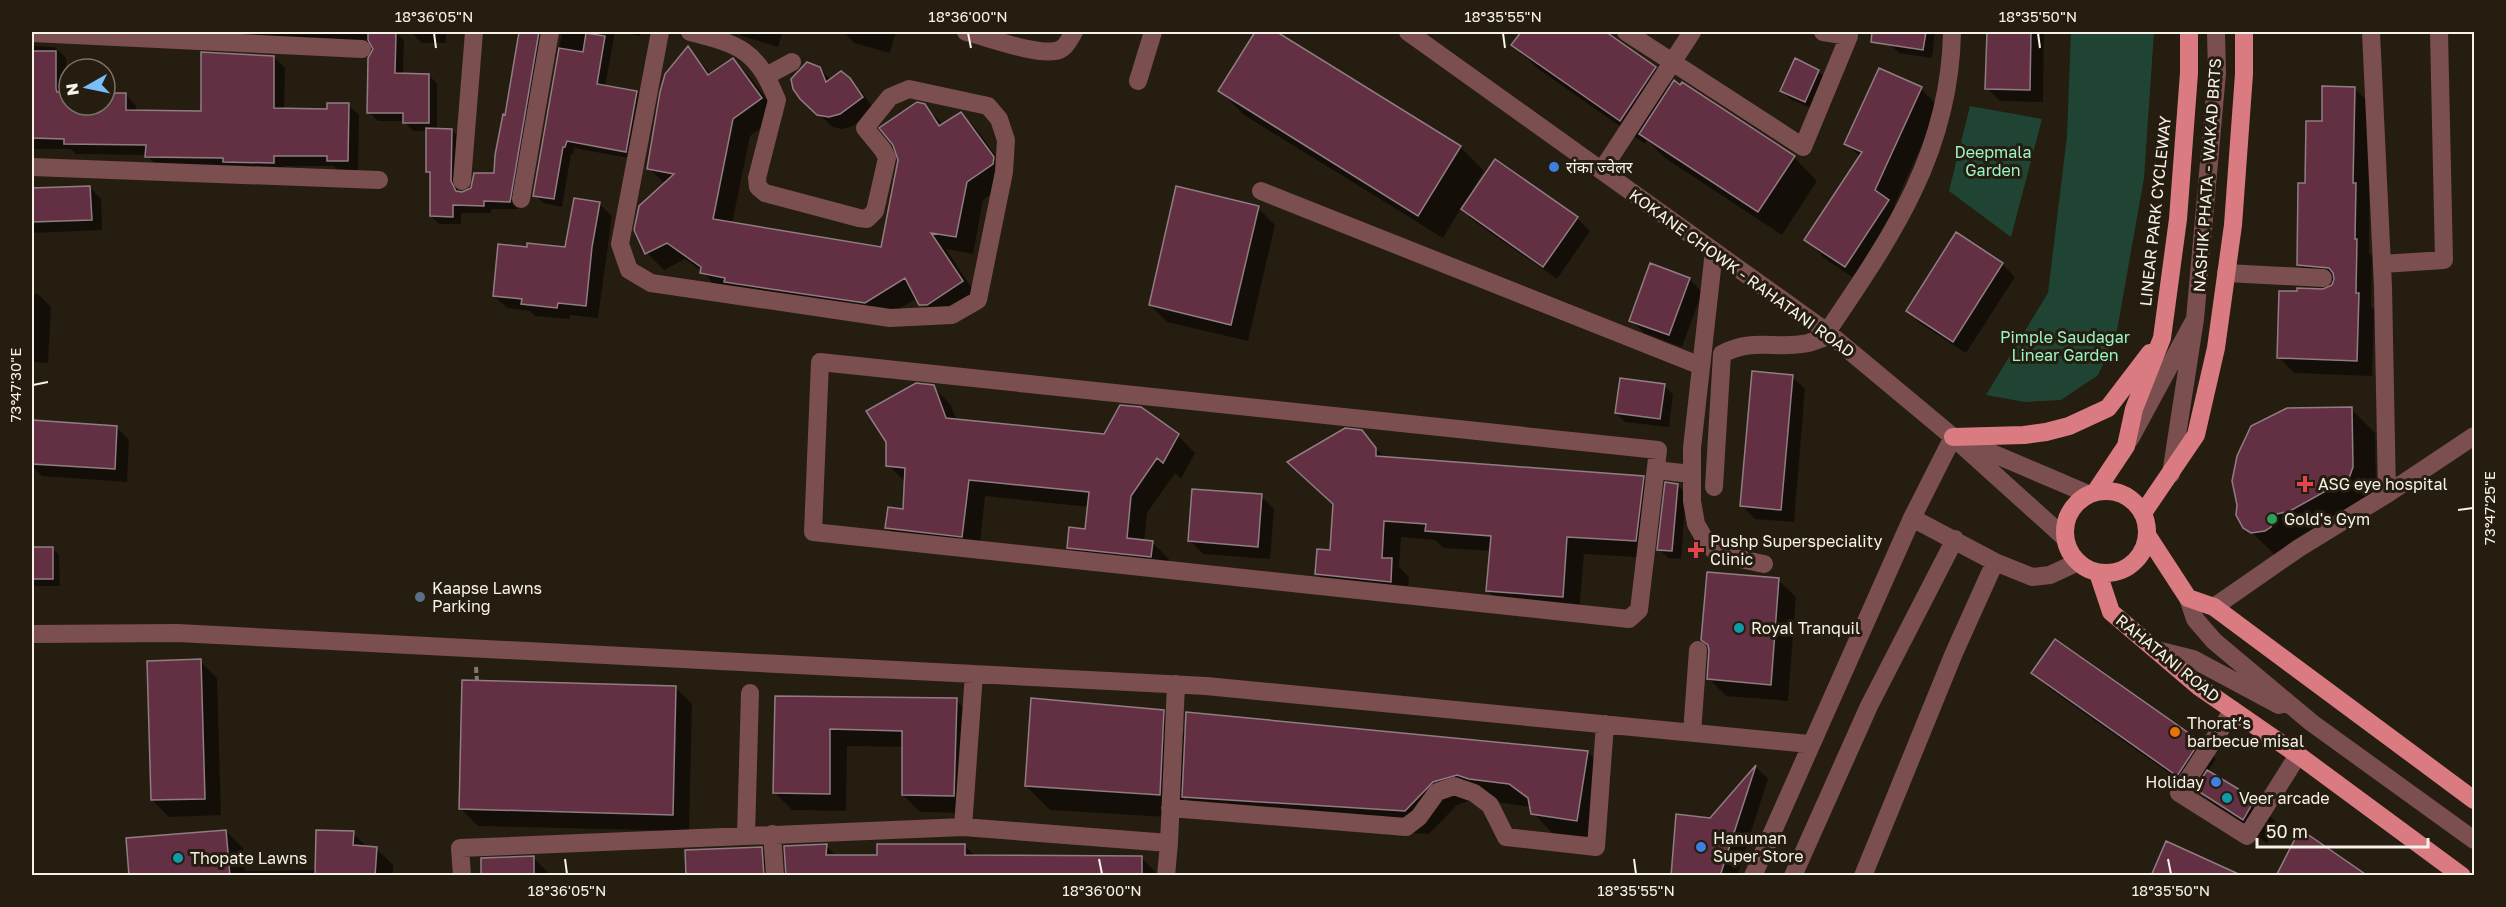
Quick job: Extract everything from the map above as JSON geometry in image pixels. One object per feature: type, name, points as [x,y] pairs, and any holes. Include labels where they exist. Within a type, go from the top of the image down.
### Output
[{"type":"main road","points":[[2092,493],[2120,492],[2133,500],[2143,513],[2147,535],[2144,550],[2134,562],[2114,573],[2098,573],[2078,562],[2071,554],[2065,538],[2066,520],[2074,505],[2092,493],[2126,446],[2134,409],[2162,338],[2178,219],[2189,72],[2189,32]]},
{"type":"main road","points":[[2143,513],[2196,435],[2216,348],[2233,225],[2244,74],[2244,32]]},
{"type":"main road","points":[[1953,437],[2046,432],[2069,426],[2108,408],[2162,338]]},
{"type":"main road","points":[[2147,535],[2188,598],[2214,607],[2475,800]]},
{"type":"main road","name":"RAHATANI ROAD","points":[[2098,573],[2111,612],[2198,686],[2298,755],[2462,876]]},
{"type":"street","points":[[462,181],[474,32]]},
{"type":"street","points":[[521,199],[550,32]]},
{"type":"street","points":[[660,32],[620,244],[629,270],[651,283],[890,318],[952,315],[978,300],[1004,172],[1006,140],[999,119],[988,106],[909,88],[890,97],[865,128],[887,158],[875,211],[867,219],[859,218],[765,193],[758,187],[757,178],[777,100],[766,76],[748,52],[734,44],[690,32]]},
{"type":"street","points":[[966,32],[1029,49],[1055,51],[1065,46],[1074,32]]},
{"type":"street","points":[[1138,81],[1153,32]]},
{"type":"street","name":"KOKANE CHOWK - RAHATANI ROAD","points":[[1408,32],[1829,333],[1953,437]]},
{"type":"street","points":[[1626,32],[1803,147],[1849,36],[1823,32]]},
{"type":"street","points":[[1602,170],[1692,32]]},
{"type":"street","points":[[1714,487],[1722,354],[1731,349],[1755,344],[1807,344],[1829,333],[1883,251],[1920,180],[1943,108],[1952,57],[1952,32]]},
{"type":"street","name":"NASHIK PHATA - WAKAD BRTS","points":[[2171,474],[2195,319],[2217,73],[2216,32]]},
{"type":"street","points":[[2371,32],[2382,264],[2387,494]]},
{"type":"street","points":[[2382,264],[2444,260],[2439,32]]},
{"type":"street","points":[[32,33],[362,49]]},
{"type":"street","points":[[766,76],[792,62]]},
{"type":"street","points":[[32,167],[379,180]]},
{"type":"street","points":[[1261,191],[1701,366]]},
{"type":"street","points":[[1714,251],[1691,474],[1692,501],[1696,524],[1717,554],[1764,564]]},
{"type":"street","points":[[2226,273],[2323,278]]},
{"type":"street","name":"NASHIK PHATA - WAKAD BRTS","points":[[2126,446],[2195,319]]},
{"type":"street","points":[[820,362],[1658,450],[1656,470],[1639,610],[1629,619],[813,532],[820,362]]},
{"type":"street","points":[[2214,607],[2299,548],[2475,436]]},
{"type":"street","points":[[1953,437],[2092,493]]},
{"type":"street","points":[[1753,876],[1809,744],[1912,518],[1953,437]]},
{"type":"street","points":[[1953,437],[2065,538]]},
{"type":"street","points":[[1656,470],[1691,474]]},
{"type":"street","points":[[1912,518],[1995,562],[2032,577],[2050,575],[2078,562]]},
{"type":"street","points":[[1793,876],[1869,706],[1955,539]]},
{"type":"street","points":[[1863,876],[1954,653],[1995,562]]},
{"type":"street","points":[[2188,598],[2195,619],[2214,641],[2312,723],[2475,840]]},
{"type":"street","points":[[32,634],[177,633],[1176,684],[1809,744]]},
{"type":"street","points":[[1692,733],[1698,650]]},
{"type":"street","points":[[2157,650],[2193,659],[2312,723]]},
{"type":"street","points":[[963,827],[975,674]]},
{"type":"street","points":[[1166,876],[1176,684]]},
{"type":"street","points":[[746,835],[750,693]]},
{"type":"street","points":[[2233,710],[2179,794],[2247,836],[2298,755]]},
{"type":"street","points":[[1170,808],[1406,827],[1419,817],[1437,792],[1454,786],[1474,793],[1490,805],[1506,837],[1596,847],[1605,724]]},
{"type":"street","points":[[462,876],[460,848],[963,827],[1169,843]]},
{"type":"street","points":[[772,834],[775,876]]},
{"type":"green space","name":"Pimple Saudagar Linear Garden","points":[[2071,32],[2154,32],[2144,178],[2116,336],[2098,375],[2061,400],[2025,402],[1986,395],[2048,293],[2067,136]]},
{"type":"green space","name":"Deepmala Garden","points":[[1970,106],[2042,119],[2011,237],[1949,191]]},
{"type":"building","points":[[368,32],[396,32],[395,73],[429,74],[429,123],[403,123],[403,113],[367,113],[368,58],[373,49],[368,40]]},
{"type":"building","points":[[519,32],[539,32],[510,202],[484,201],[484,206],[453,205],[453,217],[430,216],[430,172],[426,172],[426,128],[452,129],[451,181],[456,191],[462,192],[471,188],[474,173],[494,173],[495,155],[503,114],[505,115]]},
{"type":"building","points":[[1255,32],[1277,32],[1461,146],[1418,216],[1218,91]]},
{"type":"building","points":[[1521,32],[1606,32],[1656,67],[1620,121],[1511,45]]},
{"type":"building","points":[[1872,32],[1926,32],[1923,50],[1871,42]]},
{"type":"building","points":[[1987,32],[2031,32],[2030,90],[1985,89]]},
{"type":"building","points":[[586,33],[605,36],[597,84],[637,91],[626,152],[567,141],[563,147],[554,199],[533,196],[559,48],[583,52]]},
{"type":"building","points":[[688,46],[708,75],[733,58],[762,98],[733,119],[713,219],[881,247],[898,160],[893,145],[879,128],[917,102],[925,104],[939,126],[961,112],[994,157],[993,164],[967,182],[956,237],[931,233],[963,281],[927,305],[919,305],[905,278],[865,303],[724,282],[725,278],[700,273],[701,267],[667,243],[645,254],[634,230],[639,206],[674,174],[647,169],[660,92],[665,74]]},
{"type":"building","points":[[32,51],[56,51],[57,117],[117,117],[117,93],[126,93],[126,110],[201,111],[201,52],[274,56],[274,108],[327,109],[327,103],[349,103],[348,161],[327,161],[327,156],[274,156],[274,163],[223,162],[223,158],[145,157],[146,145],[64,144],[64,139],[32,138]]},
{"type":"building","points":[[1795,58],[1819,70],[1805,102],[1780,91]]},
{"type":"building","points":[[807,62],[820,67],[826,82],[841,71],[850,78],[863,97],[840,114],[829,117],[817,115],[800,99],[793,89],[791,79]]},
{"type":"building","points":[[1879,68],[1922,87],[1875,190],[1889,200],[1845,267],[1804,240],[1862,152],[1844,144]]},
{"type":"building","points":[[1674,80],[1680,85],[1682,82],[1795,156],[1758,212],[1639,134]]},
{"type":"building","points":[[2322,86],[2355,87],[2353,183],[2356,183],[2356,293],[2359,293],[2357,361],[2277,358],[2279,291],[2297,291],[2297,288],[2323,289],[2332,285],[2334,279],[2329,268],[2297,265],[2298,183],[2305,183],[2306,121],[2322,121]]},
{"type":"building","points":[[1495,159],[1578,217],[1543,267],[1461,209]]},
{"type":"building","points":[[90,186],[92,220],[32,222],[32,188]]},
{"type":"building","points":[[1176,186],[1259,206],[1231,325],[1149,305]]},
{"type":"building","points":[[574,198],[600,202],[592,247],[586,306],[558,303],[557,308],[521,304],[522,299],[493,296],[498,244],[527,247],[527,243],[565,247]]},
{"type":"building","points":[[1956,232],[2003,263],[1953,342],[1906,311]]},
{"type":"building","points":[[1650,263],[1690,278],[1669,335],[1629,321]]},
{"type":"building","points":[[1752,371],[1793,375],[1781,510],[1740,506]]},
{"type":"building","points":[[1620,378],[1665,384],[1660,419],[1615,413]]},
{"type":"building","points":[[916,383],[934,385],[946,418],[1104,434],[1120,405],[1141,407],[1179,434],[1163,463],[1157,458],[1131,496],[1127,538],[1153,541],[1151,557],[1067,548],[1069,527],[1085,529],[1089,492],[969,480],[962,537],[885,528],[888,507],[903,509],[905,468],[886,466],[886,442],[866,411]]},
{"type":"building","points":[[2352,407],[2353,467],[2349,478],[2290,511],[2277,514],[2271,527],[2265,531],[2251,533],[2243,528],[2236,515],[2237,505],[2232,481],[2237,456],[2251,426],[2287,408]]},
{"type":"building","points":[[32,420],[117,426],[115,469],[32,464]]},
{"type":"building","points":[[1345,428],[1362,430],[1376,448],[1376,456],[1644,476],[1636,541],[1567,537],[1563,597],[1486,591],[1491,536],[1425,531],[1426,524],[1384,521],[1382,558],[1392,558],[1391,582],[1315,574],[1317,549],[1330,550],[1333,504],[1287,462]]},
{"type":"building","points":[[1665,482],[1678,484],[1672,551],[1657,550]]},
{"type":"building","points":[[1192,489],[1262,494],[1258,547],[1188,541]]},
{"type":"building","points":[[32,547],[53,547],[53,579],[32,579]]},
{"type":"building","name":"Royal Tranquil","points":[[1707,572],[1779,578],[1771,685],[1707,679],[1709,650],[1708,645],[1701,640]]},
{"type":"building","points":[[2055,639],[2200,741],[2177,776],[2031,673]]},
{"type":"building","points":[[201,659],[205,799],[151,800],[147,661]]},
{"type":"building","points":[[462,680],[676,686],[673,815],[459,809]]},
{"type":"building","points":[[775,696],[957,698],[954,796],[902,795],[902,731],[830,729],[830,794],[773,793]]},
{"type":"building","points":[[1031,698],[1164,710],[1160,795],[1025,786]]},
{"type":"building","points":[[1186,712],[1588,751],[1577,821],[1531,814],[1528,798],[1509,784],[1469,779],[1457,775],[1433,782],[1405,811],[1182,797]]},
{"type":"building","name":"Hanuman Super Store","points":[[1756,765],[1720,876],[1671,876],[1676,814],[1710,818]]},
{"type":"building","name":"Veer arcade","points":[[2207,770],[2255,799],[2243,820],[2195,789]]},
{"type":"building","points":[[2300,829],[2368,876],[2276,876]]},
{"type":"building","points":[[226,830],[230,876],[129,876],[126,838]]},
{"type":"building","points":[[316,830],[354,831],[353,845],[377,847],[375,876],[315,876]]},
{"type":"building","points":[[2166,841],[2243,876],[2151,876]]},
{"type":"building","points":[[827,844],[826,855],[877,855],[877,844],[965,844],[965,855],[1142,856],[1142,876],[786,876],[784,846]]},
{"type":"building","points":[[762,847],[764,876],[686,876],[685,850]]},
{"type":"building","points":[[534,856],[534,876],[481,876],[481,858]]},
{"type":"place","name":"रांका ज्वेलर","points":[[1554,167]]},
{"type":"place","name":"ASG eye hospital","points":[[2305,484]]},
{"type":"place","name":"Gold's Gym","points":[[2272,519]]},
{"type":"place","name":"Pushp Superspeciality Clinic","points":[[1696,550]]},
{"type":"place","name":"Kaapse Lawns Parking","points":[[420,597]]},
{"type":"place","name":"Royal Tranquil","points":[[1739,628]]},
{"type":"place","name":"Thorat’s barbecue misal","points":[[2175,732]]},
{"type":"place","name":"Holiday","points":[[2216,782]]},
{"type":"place","name":"Veer arcade","points":[[2227,798]]},
{"type":"place","name":"Hanuman Super Store","points":[[1701,847]]},
{"type":"place","name":"Thopate Lawns","points":[[178,858]]}]
